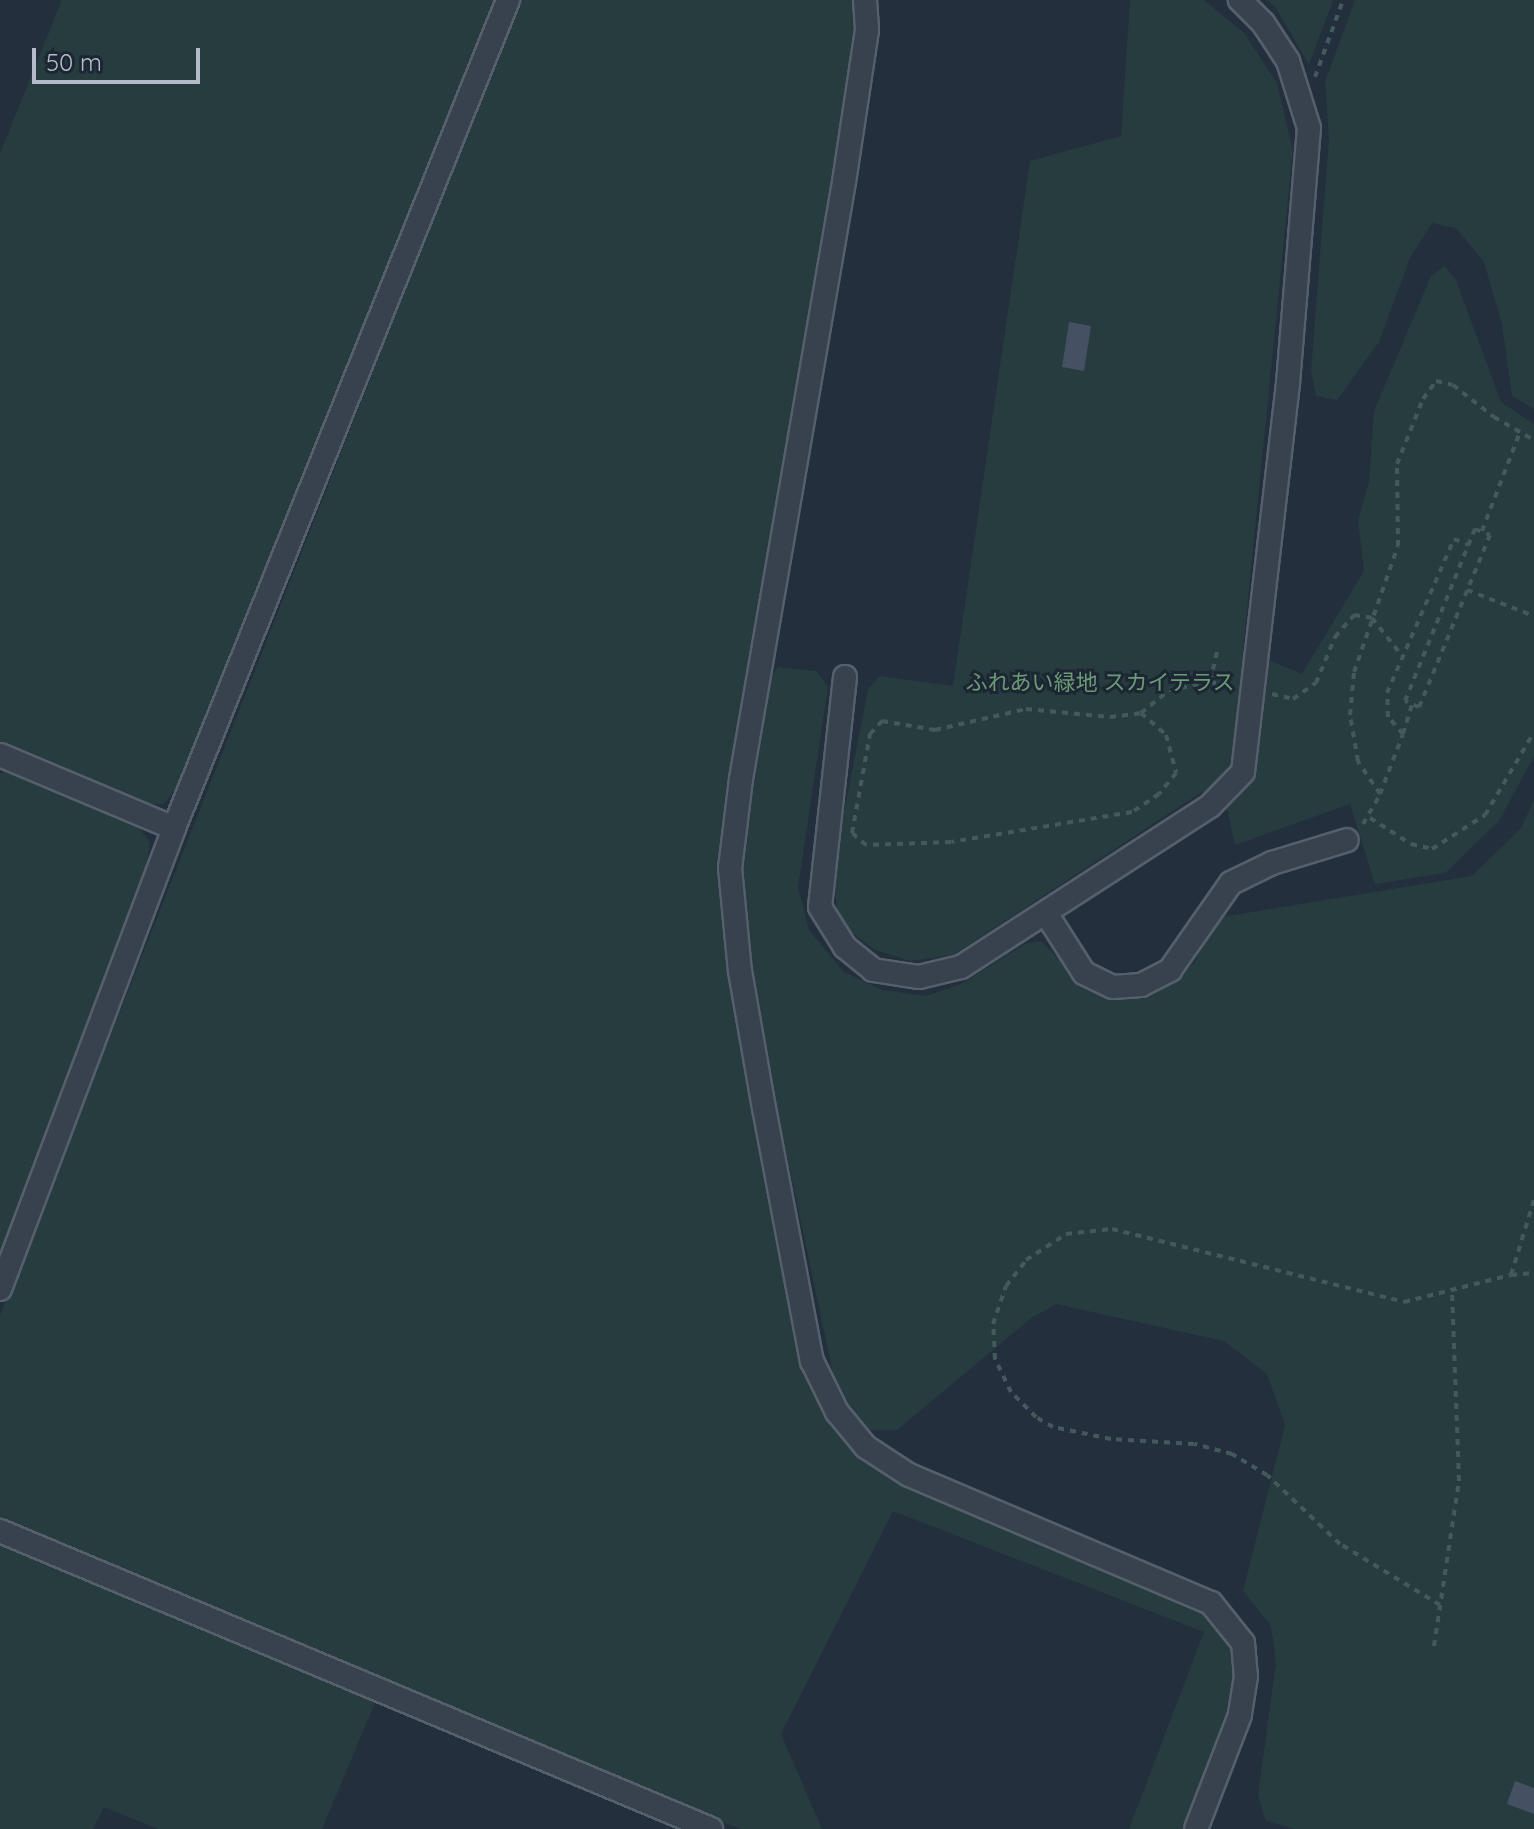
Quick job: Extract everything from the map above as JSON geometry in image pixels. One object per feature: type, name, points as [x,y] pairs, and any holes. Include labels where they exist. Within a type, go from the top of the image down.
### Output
[{"type":"street","points":[[0,1289],[174,828],[508,0]]},
{"type":"street","points":[[865,0],[867,30],[844,182],[741,779],[730,868],[740,971],[762,1093],[812,1361],[837,1412],[866,1447],[909,1475],[1211,1603],[1243,1643],[1246,1676],[1240,1715],[1196,1829]]},
{"type":"street","points":[[845,677],[818,888],[820,907],[845,947],[873,970],[919,977],[961,967],[1047,915],[1210,806],[1243,772],[1256,690],[1309,128],[1288,61],[1263,23],[1240,0]]},
{"type":"street","points":[[0,755],[174,828]]},
{"type":"street","points":[[1047,915],[1084,973],[1113,987],[1141,985],[1170,970],[1231,883],[1272,863],[1347,840]]},
{"type":"street","points":[[0,1531],[711,1829]]},
{"type":"path","points":[[1303,110],[1343,0]]},
{"type":"path","points":[[1380,794],[1358,761],[1350,715],[1354,672],[1398,546],[1397,464],[1423,399],[1436,381],[1453,385],[1534,440]]},
{"type":"path","points":[[1482,531],[1520,432]]},
{"type":"path","points":[[1475,529],[1482,531],[1490,535],[1419,707],[1405,701],[1475,529]]},
{"type":"path","points":[[1403,734],[1388,717],[1387,693],[1454,539],[1469,545]]},
{"type":"path","points":[[1467,590],[1534,616]]},
{"type":"path","points":[[1141,713],[1166,735],[1176,773],[1159,794],[1132,812],[951,842],[866,845],[852,833],[870,734],[882,721],[935,730],[1026,709],[1110,717],[1141,713],[1169,690],[1210,682],[1293,699],[1316,683],[1335,637],[1354,615],[1372,618],[1403,657]]},
{"type":"path","points":[[1210,682],[1217,652]]},
{"type":"path","points":[[1347,840],[1369,817],[1380,794],[1412,704]]},
{"type":"path","points":[[1369,817],[1411,844],[1432,849],[1485,815],[1534,732]]},
{"type":"path","points":[[1511,1275],[1534,1200]]},
{"type":"path","points":[[1440,1605],[1340,1544],[1267,1475],[1232,1454],[1194,1444],[1111,1439],[1053,1427],[1036,1417],[1011,1392],[995,1359],[993,1324],[1006,1286],[1026,1260],[1066,1234],[1112,1229],[1404,1302],[1511,1275],[1534,1273]]},
{"type":"path","points":[[1434,1646],[1459,1481],[1452,1290]]},
{"type":"green space","points":[[62,0],[498,0],[180,783],[164,804],[144,804],[0,745],[0,153]]},
{"type":"green space","points":[[520,0],[857,0],[859,20],[727,940],[740,1038],[798,1348],[832,1428],[862,1457],[1201,1609],[1223,1630],[1238,1657],[1232,1715],[1185,1829],[1129,1829],[1204,1632],[893,1511],[781,1734],[822,1829],[740,1829],[0,1518],[0,1315]]},
{"type":"green space","name":"ふれあい緑地 スカイテラス","points":[[1130,0],[1204,0],[1244,33],[1277,83],[1293,150],[1243,649],[1302,674],[1364,571],[1358,521],[1369,481],[1374,411],[1431,276],[1445,266],[1456,280],[1501,402],[1534,424],[1534,756],[1499,821],[1445,873],[1375,884],[1350,804],[1235,845],[1227,809],[1202,792],[953,955],[910,961],[875,950],[840,924],[832,874],[868,689],[880,676],[953,686],[1030,161],[1121,136]]},
{"type":"green space","points":[[1267,0],[1333,0],[1309,65],[1276,8]]},
{"type":"green space","points":[[1355,0],[1534,0],[1534,409],[1512,396],[1502,324],[1484,262],[1456,228],[1432,223],[1410,258],[1379,342],[1337,400],[1316,396],[1311,371],[1329,139],[1325,82]]},
{"type":"green space","points":[[778,667],[816,671],[828,687],[798,887],[809,930],[844,972],[883,990],[926,996],[961,984],[1025,944],[1041,941],[1082,982],[1110,996],[1144,999],[1176,981],[1195,962],[1215,918],[1472,876],[1521,828],[1534,800],[1534,1829],[1295,1829],[1266,1821],[1258,1795],[1276,1663],[1271,1626],[1243,1591],[1285,1425],[1267,1374],[1224,1341],[1056,1304],[1030,1319],[897,1430],[865,1430],[837,1392],[762,1039],[738,868],[768,681]]},
{"type":"green space","points":[[7,771],[138,826],[150,843],[147,867],[0,1254],[0,774]]},
{"type":"green space","points":[[0,1542],[377,1698],[322,1829],[158,1829],[104,1807],[93,1829],[0,1829]]},
{"type":"building","points":[[1069,322],[1091,326],[1084,371],[1062,367]]},
{"type":"building","points":[[1515,1781],[1534,1788],[1534,1814],[1507,1804]]}]
